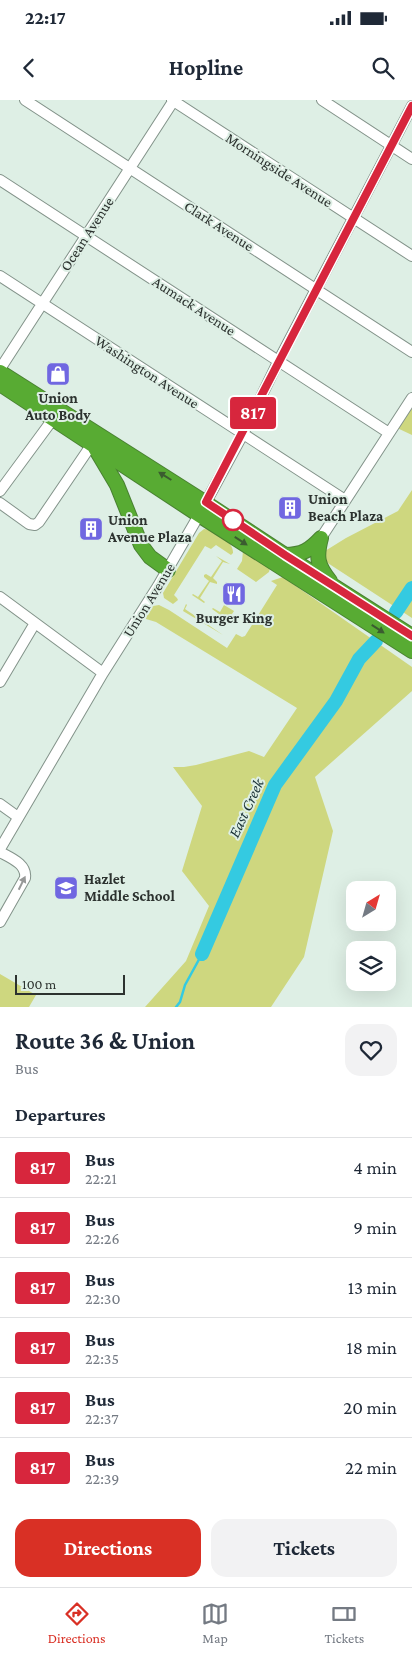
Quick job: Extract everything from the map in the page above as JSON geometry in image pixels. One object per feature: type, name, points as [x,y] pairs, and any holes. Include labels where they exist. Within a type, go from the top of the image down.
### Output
[{"type":"highway","points":[[0,370],[412,636]]},
{"type":"highway","points":[[0,384],[412,651]]},
{"type":"highway","points":[[92,444],[117,485],[141,544],[150,557],[168,570]]},
{"type":"highway","points":[[285,555],[306,552],[321,538]]},
{"type":"highway","points":[[321,538],[318,562],[320,568],[336,588]]},
{"type":"street","name":"Clark Avenue","points":[[25,100],[412,352]]},
{"type":"street","name":"Ocean Avenue","points":[[0,370],[173,100]]},
{"type":"street","name":"Morningside Avenue","points":[[173,100],[412,256]]},
{"type":"street","points":[[322,100],[412,159]]},
{"type":"street","name":"Union Avenue","points":[[0,850],[103,673],[168,570],[200,515],[412,106]]},
{"type":"street","name":"Aumack Avenue","points":[[0,180],[280,360],[389,433]]},
{"type":"street","name":"Washington Avenue","points":[[0,276],[345,500]]},
{"type":"street","points":[[321,538],[412,398]]},
{"type":"street","points":[[0,491],[53,419]]},
{"type":"street","points":[[0,503],[29,524],[35,525],[39,522],[92,444]]},
{"type":"street","points":[[0,597],[103,673]]},
{"type":"street","points":[[0,682],[35,623]]},
{"type":"street","points":[[0,804],[18,817]]},
{"type":"street","points":[[0,850],[22,866],[26,874],[0,922]]},
{"type":"green space","points":[[412,400],[412,435],[395,427]]},
{"type":"green space","points":[[412,490],[412,618],[317,556],[346,538],[398,511]]},
{"type":"green space","points":[[204,529],[213,531],[223,537],[230,545],[233,553],[231,555],[216,545],[211,549],[205,546],[174,595],[178,600],[173,604],[164,598],[163,593],[199,533]]},
{"type":"green space","points":[[243,551],[270,568],[269,572],[256,582],[237,569],[242,561]]},
{"type":"green space","points":[[216,556],[230,564],[223,562],[213,578],[217,584],[210,582],[200,598],[204,603],[192,595],[198,597],[209,581],[204,575],[206,574],[211,577],[222,561]]},
{"type":"green space","points":[[283,577],[412,667],[412,691],[315,777],[333,831],[304,957],[271,1007],[145,1007],[186,961],[209,906],[182,871],[202,806],[173,767],[196,765],[249,751],[264,757],[297,708],[156,622],[146,619],[146,617],[153,606],[159,605],[227,648],[236,634],[242,637],[245,636],[277,585],[271,581]]},
{"type":"green space","points":[[186,604],[185,609],[223,635],[183,611]]},
{"type":"green space","points":[[224,605],[234,611],[230,617],[223,617],[212,609],[220,612]]},
{"type":"green space","points":[[0,974],[36,995],[29,1007],[0,1007]]},
{"type":"waterway","name":"East Creek","points":[[396,612],[412,588]]},
{"type":"waterway","name":"East Creek","points":[[202,954],[275,785],[336,701],[359,659],[376,641]]},
{"type":"waterway","name":"East Creek","points":[[176,1007],[180,1002],[185,985],[202,954]]},
{"type":"bus line","name":"817","points":[[412,106],[206,502],[412,636]]},
{"type":"place","name":"Union Auto Body","points":[[58,374]]},
{"type":"place","name":"Union Beach Plaza","points":[[290,508]]},
{"type":"place","name":"Union Avenue Plaza","points":[[91,529]]},
{"type":"place","name":"Burger King","points":[[234,594]]},
{"type":"place","name":"Hazlet Middle School","points":[[66,888]]}]
